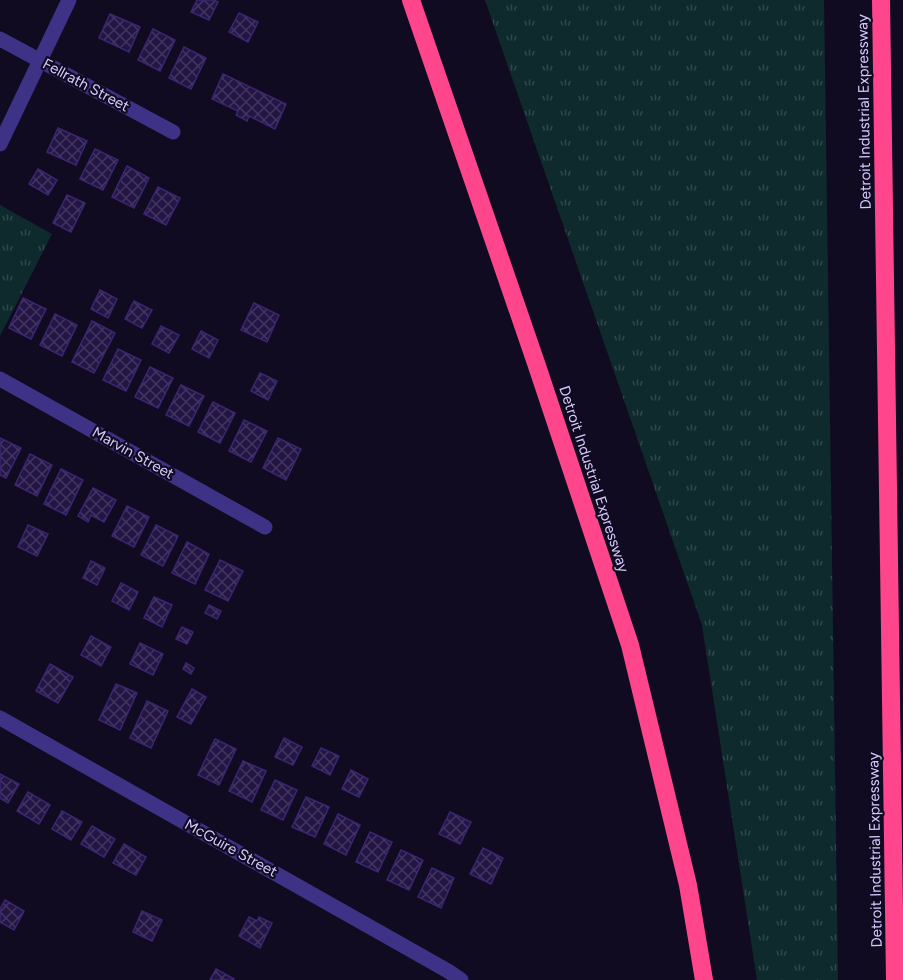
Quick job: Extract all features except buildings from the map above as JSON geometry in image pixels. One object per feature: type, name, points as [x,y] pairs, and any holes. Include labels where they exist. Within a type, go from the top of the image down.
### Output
[{"type":"highway","name":"Detroit Industrial Expressway","points":[[411,0],[630,645],[688,885],[704,980]]},
{"type":"highway","name":"Detroit Industrial Expressway","points":[[881,0],[895,980]]},
{"type":"street","points":[[0,144],[69,0]]},
{"type":"street","name":"Fellrath Street","points":[[0,39],[173,132]]},
{"type":"street","name":"Marvin Street","points":[[0,379],[265,527]]},
{"type":"street","name":"McGuire Street","points":[[0,718],[448,970],[460,980]]},
{"type":"green space","points":[[485,0],[824,0],[838,980],[757,980],[702,625]]},
{"type":"green space","points":[[0,205],[52,234],[0,336]]}]
